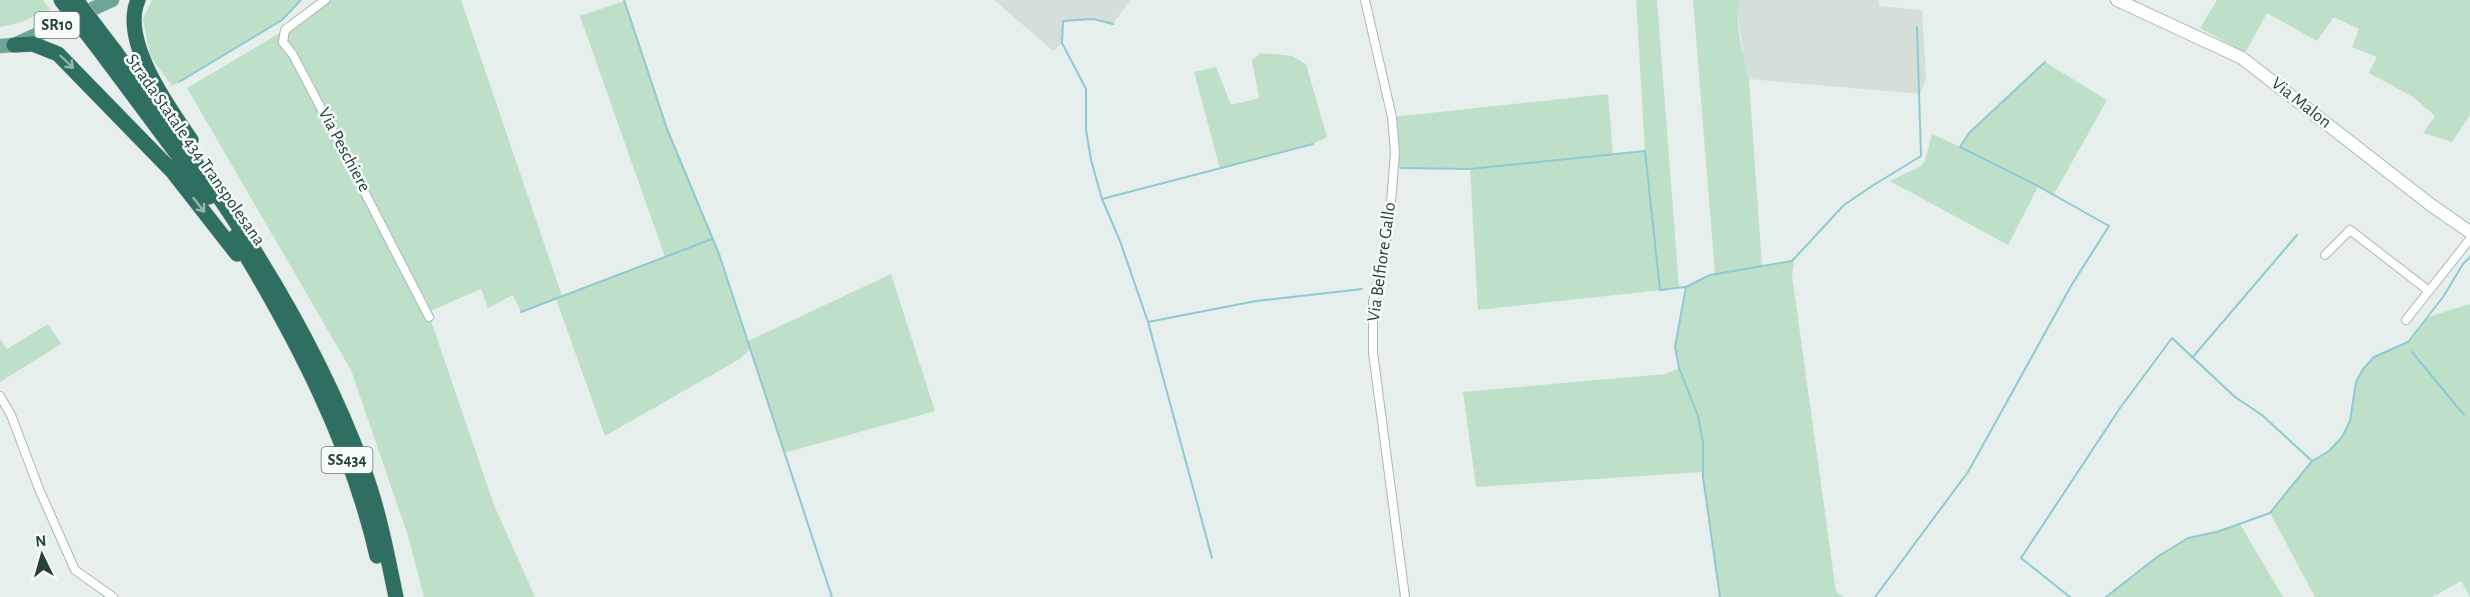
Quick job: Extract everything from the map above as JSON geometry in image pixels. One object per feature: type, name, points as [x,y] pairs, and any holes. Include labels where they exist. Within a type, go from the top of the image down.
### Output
[{"type":"highway","name":"Strada Statale 434 Transpolesana","points":[[61,0],[109,53],[205,174],[267,268],[307,342]]},
{"type":"highway","name":"Strada Statale 434 Transpolesana","points":[[76,0],[109,53],[208,196],[268,293],[317,387],[353,474],[374,543],[387,597]]},
{"type":"highway","points":[[138,0],[135,16],[137,39],[151,75],[276,270],[305,326],[307,342]]},
{"type":"highway","points":[[7,46],[33,44],[45,47],[58,54],[70,65],[172,171],[268,293]]},
{"type":"highway","name":"SS434","points":[[307,342],[364,470],[383,536],[396,597]]},
{"type":"main road","name":"SR10","points":[[7,46],[112,0]]},
{"type":"street","name":"Via Peschiere","points":[[325,0],[285,30],[283,42],[333,131],[429,316]]},
{"type":"street","name":"Via Belfiore Gallo","points":[[1365,0],[1392,117],[1395,152],[1390,215],[1382,266],[1373,302],[1373,352],[1405,597]]},
{"type":"street","name":"Via Malon","points":[[2118,0],[2242,58],[2431,205],[2470,232]]},
{"type":"street","points":[[2325,255],[2350,230],[2429,291]]},
{"type":"street","points":[[2406,320],[2470,239]]},
{"type":"street","points":[[0,396],[11,415],[39,489],[75,570],[113,597]]},
{"type":"shaded area","points":[[994,0],[1130,0],[1113,24],[1093,19],[1063,21],[1062,43],[1053,51]]},
{"type":"shaded area","points":[[1740,0],[1879,0],[1879,6],[1922,10],[1926,79],[1920,94],[1749,79],[1744,61],[1737,7]]},
{"type":"green space","points":[[0,0],[43,0],[50,9],[22,22],[0,27]]},
{"type":"green space","points":[[152,0],[301,0],[282,20],[172,86],[150,56],[143,19]]},
{"type":"green space","points":[[325,0],[461,0],[562,296],[665,257],[580,16],[624,1],[667,129],[713,239],[748,341],[891,274],[935,411],[784,453],[750,350],[738,360],[605,436],[556,299],[521,312],[513,295],[488,308],[481,289],[428,312],[494,505],[535,597],[424,597],[408,536],[351,370],[187,88],[285,30]]},
{"type":"green space","points":[[1636,0],[1657,0],[1679,288],[1478,310],[1470,169],[1394,168],[1392,117],[1608,94],[1613,154],[1645,151]]},
{"type":"green space","points":[[1693,0],[1740,0],[1738,28],[1749,79],[1762,267],[1792,261],[1794,264],[1792,275],[1836,592],[1844,597],[1720,597],[1702,472],[1476,487],[1463,392],[1665,374],[1679,368],[1675,347],[1686,287],[1715,274]]},
{"type":"green space","points":[[2217,0],[2470,0],[2470,115],[2452,142],[2423,133],[2435,116],[2413,97],[2369,73],[2377,57],[2352,47],[2359,29],[2334,17],[2317,41],[2267,13],[2245,53],[2200,28]]},
{"type":"green space","points":[[1261,53],[1292,56],[1306,64],[1327,137],[1313,144],[1220,169],[1194,72],[1216,67],[1231,105],[1259,98],[1252,60]]},
{"type":"green space","points":[[2045,62],[2107,100],[2053,196],[2038,187],[2008,245],[1890,181],[1919,167],[1925,161],[1932,134],[1960,147],[1969,133]]},
{"type":"green space","points":[[2470,304],[2470,597],[2461,581],[2432,597],[2315,597],[2270,513],[2312,461],[2329,451],[2342,437],[2350,421],[2356,382],[2363,369],[2374,357],[2408,342],[2428,317]]},
{"type":"green space","points":[[48,324],[61,344],[0,382],[0,339],[7,349]]},
{"type":"green space","points":[[2240,524],[2283,597],[2106,597],[2157,557],[2188,538]]},
{"type":"waterway","points":[[179,82],[282,20],[301,0]]},
{"type":"waterway","points":[[624,0],[667,129],[719,254],[832,597]]},
{"type":"waterway","points":[[1113,24],[1093,19],[1063,21],[1062,43],[1086,89],[1086,130],[1091,160],[1102,199],[1120,241],[1148,322],[1212,558]]},
{"type":"waterway","points":[[1720,597],[1703,477],[1703,443],[1698,416],[1679,368],[1675,347],[1686,287],[1710,275],[1792,261],[1844,205],[1921,156],[1917,27]]},
{"type":"waterway","points":[[1875,597],[1968,472],[2071,286],[2109,226],[2038,186],[1960,147],[1969,133],[2045,62]]},
{"type":"waterway","points":[[1102,199],[1313,144]]},
{"type":"waterway","points":[[1401,168],[1470,169],[1645,151],[1660,290],[1685,287]]},
{"type":"waterway","points":[[2192,358],[2297,235]]},
{"type":"waterway","points":[[521,312],[712,239]]},
{"type":"waterway","points":[[2106,597],[2157,557],[2188,538],[2217,532],[2270,513],[2312,461],[2329,451],[2342,437],[2350,421],[2356,382],[2363,369],[2374,357],[2408,342],[2470,257]]},
{"type":"waterway","points":[[1148,322],[1256,301],[1362,289]]},
{"type":"waterway","points":[[2070,597],[2021,558],[2120,408],[2172,338],[2235,397],[2262,415],[2312,461]]},
{"type":"waterway","points":[[2412,352],[2464,415]]}]
